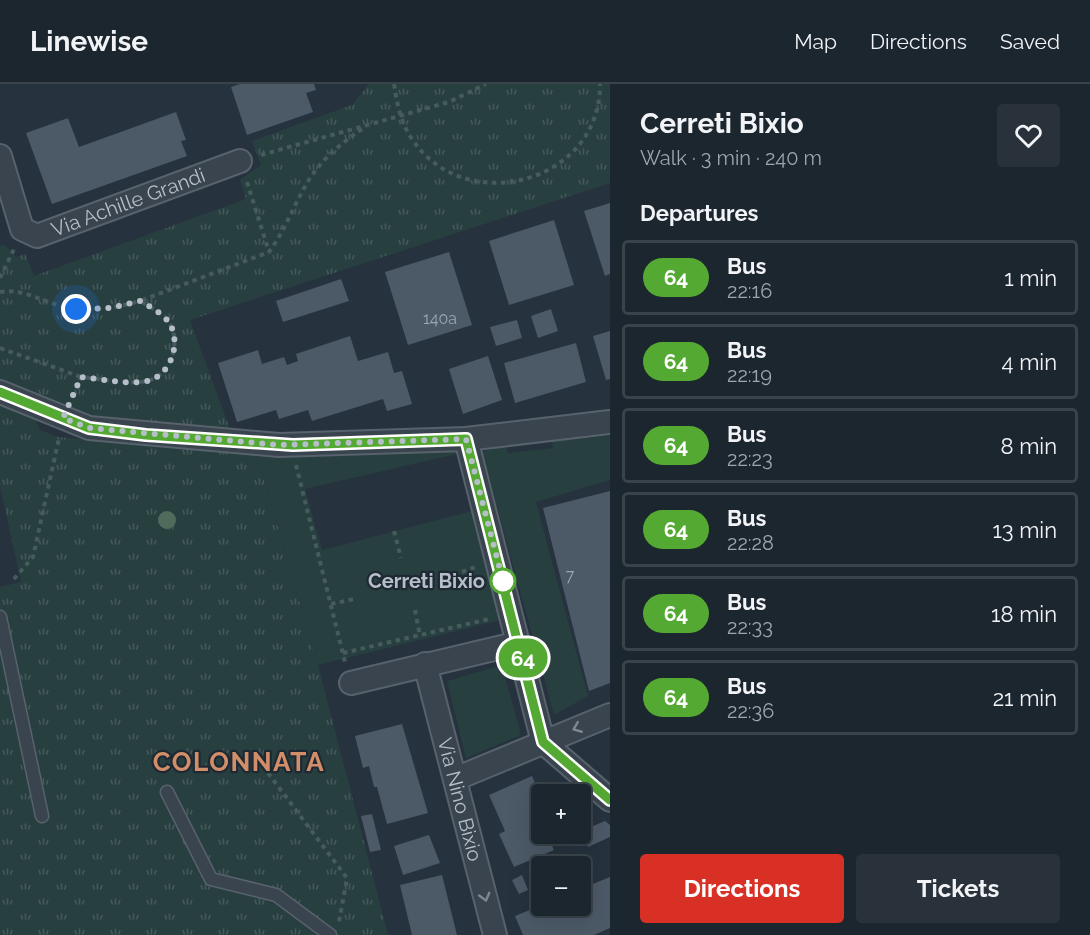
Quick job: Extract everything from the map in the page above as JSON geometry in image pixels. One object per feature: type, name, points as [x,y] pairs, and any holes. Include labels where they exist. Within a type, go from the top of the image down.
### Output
[{"type":"street","name":"Via Achille Grandi","points":[[0,156],[22,229],[37,237],[240,161]]},
{"type":"street","points":[[0,392],[89,428],[279,445],[466,439],[610,422]]},
{"type":"street","points":[[466,439],[543,742],[610,800]]},
{"type":"street","points":[[351,683],[519,643]]},
{"type":"street","name":"Via Nino Bixio","points":[[425,664],[495,935]]},
{"type":"street","points":[[455,779],[610,715]]},
{"type":"lane","points":[[0,617],[42,816]]},
{"type":"lane","points":[[167,792],[211,879],[276,895],[330,935]]},
{"type":"path","points":[[394,84],[400,116],[420,151],[439,167],[471,181],[491,184],[517,183],[538,176],[562,162],[592,124],[598,106],[600,84]]},
{"type":"path","points":[[269,252],[240,161],[449,102],[486,84]]},
{"type":"path","points":[[0,292],[21,290],[60,306],[86,310],[111,308],[140,301],[269,252],[279,238],[310,179],[326,157],[365,127]]},
{"type":"path","points":[[0,278],[22,229]]},
{"type":"path","points":[[0,348],[81,377],[148,381],[166,368],[175,348],[173,329],[166,318],[140,301]]},
{"type":"path","points":[[14,579],[33,557],[63,418],[81,377]]},
{"type":"path","points":[[294,456],[351,683]]},
{"type":"path","points":[[394,531],[401,558]]},
{"type":"path","points":[[331,604],[355,599]]},
{"type":"path","points":[[415,610],[425,664]]},
{"type":"path","points":[[343,653],[495,617]]},
{"type":"path","points":[[268,773],[347,878],[338,924]]},
{"type":"green space","points":[[369,84],[610,84],[610,183],[190,320],[230,429],[88,419],[0,384],[0,246],[5,245],[16,257],[25,254],[34,276],[246,199],[240,180],[261,165],[252,141],[352,105]]},
{"type":"green space","points":[[0,402],[36,421],[40,430],[58,437],[257,454],[318,665],[388,935],[0,935],[0,587],[21,582],[0,486]]},
{"type":"green space","points":[[610,436],[610,480],[536,502],[588,696],[554,715],[482,452],[505,445],[508,453],[553,448],[552,441]]},
{"type":"green space","points":[[455,449],[457,454],[305,489],[322,550],[472,511],[501,620],[318,665],[257,454],[298,456]]},
{"type":"green space","points":[[502,665],[521,735],[466,758],[447,681]]},
{"type":"building","points":[[240,84],[314,84],[316,90],[306,93],[313,112],[247,135],[231,87]]},
{"type":"building","points":[[176,112],[186,140],[181,141],[187,156],[52,204],[26,133],[68,118],[79,147]]},
{"type":"building","points":[[610,203],[610,274],[605,276],[584,211]]},
{"type":"building","points":[[554,220],[574,285],[509,305],[489,241]]},
{"type":"building","points":[[449,252],[472,325],[408,345],[385,272]]},
{"type":"building","points":[[341,279],[349,301],[283,322],[276,301]]},
{"type":"building","points":[[551,309],[558,331],[538,338],[531,316]]},
{"type":"building","points":[[517,320],[522,338],[496,346],[490,327]]},
{"type":"building","points":[[610,331],[610,379],[606,380],[593,336]]},
{"type":"building","points":[[350,336],[358,361],[388,352],[394,373],[402,371],[412,404],[387,411],[383,399],[312,421],[308,410],[279,419],[276,410],[237,422],[218,363],[258,350],[262,364],[284,357],[287,365],[298,361],[296,354]]},
{"type":"building","points":[[576,343],[586,382],[515,403],[504,363]]},
{"type":"building","points":[[488,356],[502,400],[463,414],[449,369]]},
{"type":"building","points":[[610,491],[610,683],[589,691],[543,508]]},
{"type":"building","points":[[402,724],[428,813],[387,824],[369,766],[363,768],[355,736]]},
{"type":"building","points":[[532,776],[535,784],[531,784],[531,844],[551,844],[554,850],[540,856],[531,856],[531,860],[514,867],[499,834],[505,831],[489,795]]},
{"type":"building","points":[[372,814],[381,850],[370,852],[361,816]]},
{"type":"building","points":[[605,821],[610,825],[610,837],[588,847],[587,844],[591,844],[591,827]]},
{"type":"building","points":[[429,835],[440,863],[403,875],[394,846]]},
{"type":"building","points":[[442,875],[457,935],[412,935],[400,885]]},
{"type":"building","points":[[522,875],[528,890],[519,894],[512,880]]},
{"type":"building","points":[[610,877],[610,928],[594,935],[523,935],[515,916],[531,909],[531,916],[591,916],[591,885]]},
{"type":"bus line","name":"64","points":[[0,392],[75,424],[89,428],[146,435],[279,445],[466,439],[487,514],[543,742],[610,800]]},
{"type":"place","name":"Cerreti Bixio","points":[[503,581]]},
{"type":"district","name":"COLONNATA","points":[[239,762]]},
{"type":"route","points":[[76,309],[96,310],[140,301],[166,318],[173,329],[175,348],[166,368],[148,381],[81,377],[63,418],[75,424],[89,428],[146,435],[279,445],[466,439],[503,581]]}]
